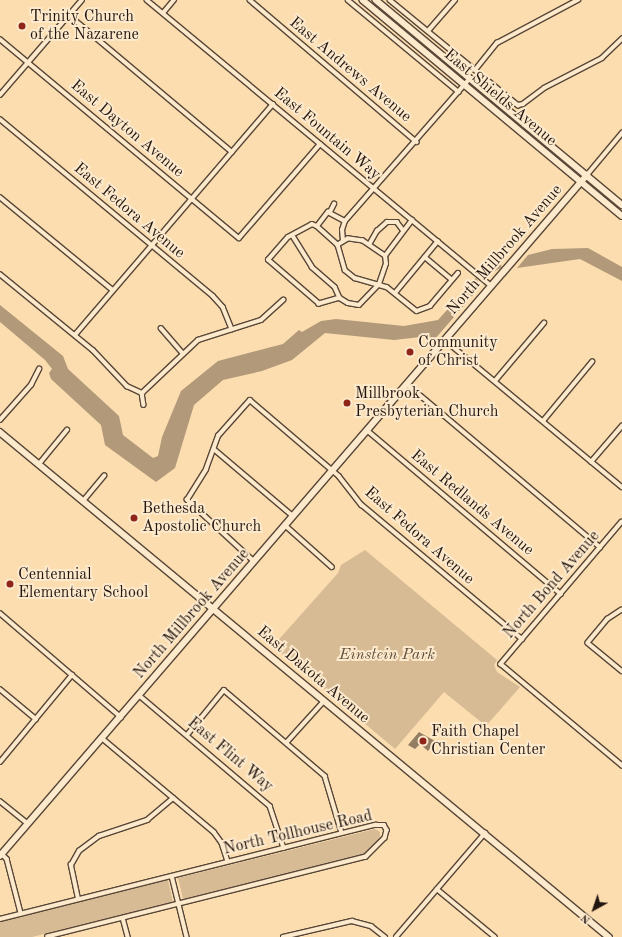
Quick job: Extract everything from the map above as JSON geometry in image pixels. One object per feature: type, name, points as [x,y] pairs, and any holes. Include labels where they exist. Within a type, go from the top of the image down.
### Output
[{"type":"street","points":[[0,95],[82,0]]},
{"type":"street","name":"East Fountain Way","points":[[147,0],[491,286]]},
{"type":"street","points":[[163,13],[174,0]]},
{"type":"street","name":"East Andrews Avenue","points":[[250,0],[417,142]]},
{"type":"street","points":[[348,0],[459,92]]},
{"type":"street","name":"East Shields Avenue","points":[[362,0],[622,216]]},
{"type":"street","points":[[370,6],[376,0]]},
{"type":"street","name":"East Shields Avenue","points":[[376,0],[622,205]]},
{"type":"street","points":[[390,0],[520,106],[544,88],[602,58],[622,39]]},
{"type":"street","points":[[428,31],[455,0]]},
{"type":"street","points":[[474,70],[497,43],[578,0]]},
{"type":"street","points":[[69,15],[232,152]]},
{"type":"street","name":"East Dayton Avenue","points":[[0,39],[239,238],[320,144]]},
{"type":"street","points":[[343,241],[342,230],[345,221],[376,190],[470,78]]},
{"type":"street","points":[[75,335],[272,104]]},
{"type":"street","name":"East Fedora Avenue","points":[[0,119],[219,302],[232,329]]},
{"type":"street","name":"North Millbrook Avenue","points":[[1,855],[622,133]]},
{"type":"street","points":[[0,197],[113,290]]},
{"type":"street","points":[[317,226],[324,215],[330,212],[334,204]]},
{"type":"street","points":[[330,212],[345,221]]},
{"type":"street","points":[[294,236],[312,268],[335,287],[340,298],[348,303],[359,305],[379,284],[386,264],[385,256],[403,230],[412,220]]},
{"type":"street","points":[[370,243],[377,231],[387,222],[397,222],[403,230]]},
{"type":"street","points":[[340,298],[319,304],[268,260],[288,237],[294,236],[305,227],[317,226],[338,245],[345,270],[355,278],[379,284],[395,293],[417,311],[423,311],[458,273]]},
{"type":"street","points":[[338,245],[348,239],[370,243],[385,256]]},
{"type":"street","points":[[395,293],[438,241]]},
{"type":"street","points":[[425,256],[452,280]]},
{"type":"street","points":[[0,274],[75,335],[127,386],[142,393]]},
{"type":"street","points":[[142,393],[183,353],[204,337],[261,320],[283,300]]},
{"type":"street","points":[[495,381],[544,323]]},
{"type":"street","points":[[161,328],[183,353]]},
{"type":"street","points":[[445,340],[622,487]]},
{"type":"street","points":[[543,421],[592,362]]},
{"type":"street","points":[[0,420],[31,385],[39,369]]},
{"type":"street","points":[[406,384],[600,547]]},
{"type":"street","points":[[142,393],[144,405]]},
{"type":"street","name":"East Fedora Avenue","points":[[214,449],[218,436],[250,400],[333,470],[362,506],[522,639]]},
{"type":"street","points":[[591,462],[622,426]]},
{"type":"street","points":[[39,464],[67,430]]},
{"type":"street","name":"East Redlands Avenue","points":[[367,430],[561,594]]},
{"type":"street","name":"East Dakota Avenue","points":[[0,432],[609,937]]},
{"type":"street","points":[[253,561],[187,500],[206,469],[214,449],[293,516]]},
{"type":"street","points":[[83,501],[104,476]]},
{"type":"street","name":"North Bond Avenue","points":[[622,522],[501,664],[622,765]]},
{"type":"street","points":[[285,525],[332,567]]},
{"type":"street","points":[[622,610],[608,619],[588,643],[622,671]]},
{"type":"street","points":[[0,613],[121,717]]},
{"type":"street","points":[[0,762],[72,675]]},
{"type":"street","points":[[0,689],[36,719]]},
{"type":"street","points":[[187,735],[224,690],[287,742],[325,776],[342,833]]},
{"type":"street","name":"East Flint Way","points":[[139,695],[270,806],[284,848]]},
{"type":"street","points":[[287,742],[324,701]]},
{"type":"street","points":[[102,738],[214,832],[222,843],[228,861]]},
{"type":"street","points":[[78,899],[71,874],[74,858],[92,841],[111,832],[147,820],[172,798]]},
{"type":"street","points":[[0,801],[28,824]]},
{"type":"street","name":"North Tollhouse Road","points":[[0,918],[379,824],[387,830],[384,838],[366,858],[48,937]]},
{"type":"street","points":[[110,827],[111,832]]},
{"type":"street","points":[[396,937],[485,833]]},
{"type":"street","points":[[1,855],[7,859],[21,913]]},
{"type":"street","points":[[172,876],[187,937]]},
{"type":"street","points":[[437,889],[495,937]]},
{"type":"street","points":[[123,918],[128,937]]},
{"type":"street","points":[[283,937],[352,921],[371,926],[385,937]]},
{"type":"street","points":[[304,932],[305,937]]},
{"type":"green space","name":"Einstein Park","points":[[365,550],[497,660],[494,665],[497,672],[520,687],[486,726],[444,692],[395,749],[273,646],[338,573],[341,565]]},
{"type":"green space","points":[[375,829],[380,832],[380,837],[366,854],[183,899],[178,878]]},
{"type":"green space","points":[[168,880],[173,902],[32,937],[0,937],[0,922]]},
{"type":"shaded area","points":[[588,248],[622,267],[622,281],[580,259],[517,268],[528,255],[552,249]]},
{"type":"shaded area","points":[[476,278],[481,286],[434,340],[429,336],[394,340],[325,333],[292,360],[262,371],[223,380],[194,405],[175,468],[156,482],[105,445],[101,425],[51,379],[49,373],[52,369],[45,360],[0,322],[0,305],[63,356],[68,369],[119,416],[123,435],[153,458],[158,456],[162,437],[181,391],[218,361],[283,344],[299,330],[302,332],[321,321],[336,319],[404,326],[438,320]]},
{"type":"building","name":"Faith Chapel Christian Center","points":[[419,732],[435,741],[428,751],[420,744],[415,749],[408,745]]},
{"type":"waterway","points":[[483,273],[498,266]]},
{"type":"place","name":"Trinity Church of the Nazarene","points":[[22,26]]},
{"type":"place","name":"Community of Christ","points":[[410,352]]},
{"type":"place","name":"Millbrook Presbyterian Church","points":[[347,403]]},
{"type":"place","name":"Bethesda Apostolic Church","points":[[134,518]]},
{"type":"place","name":"Centennial Elementary School","points":[[10,584]]},
{"type":"place","name":"Faith Chapel Christian Center","points":[[423,741]]}]
